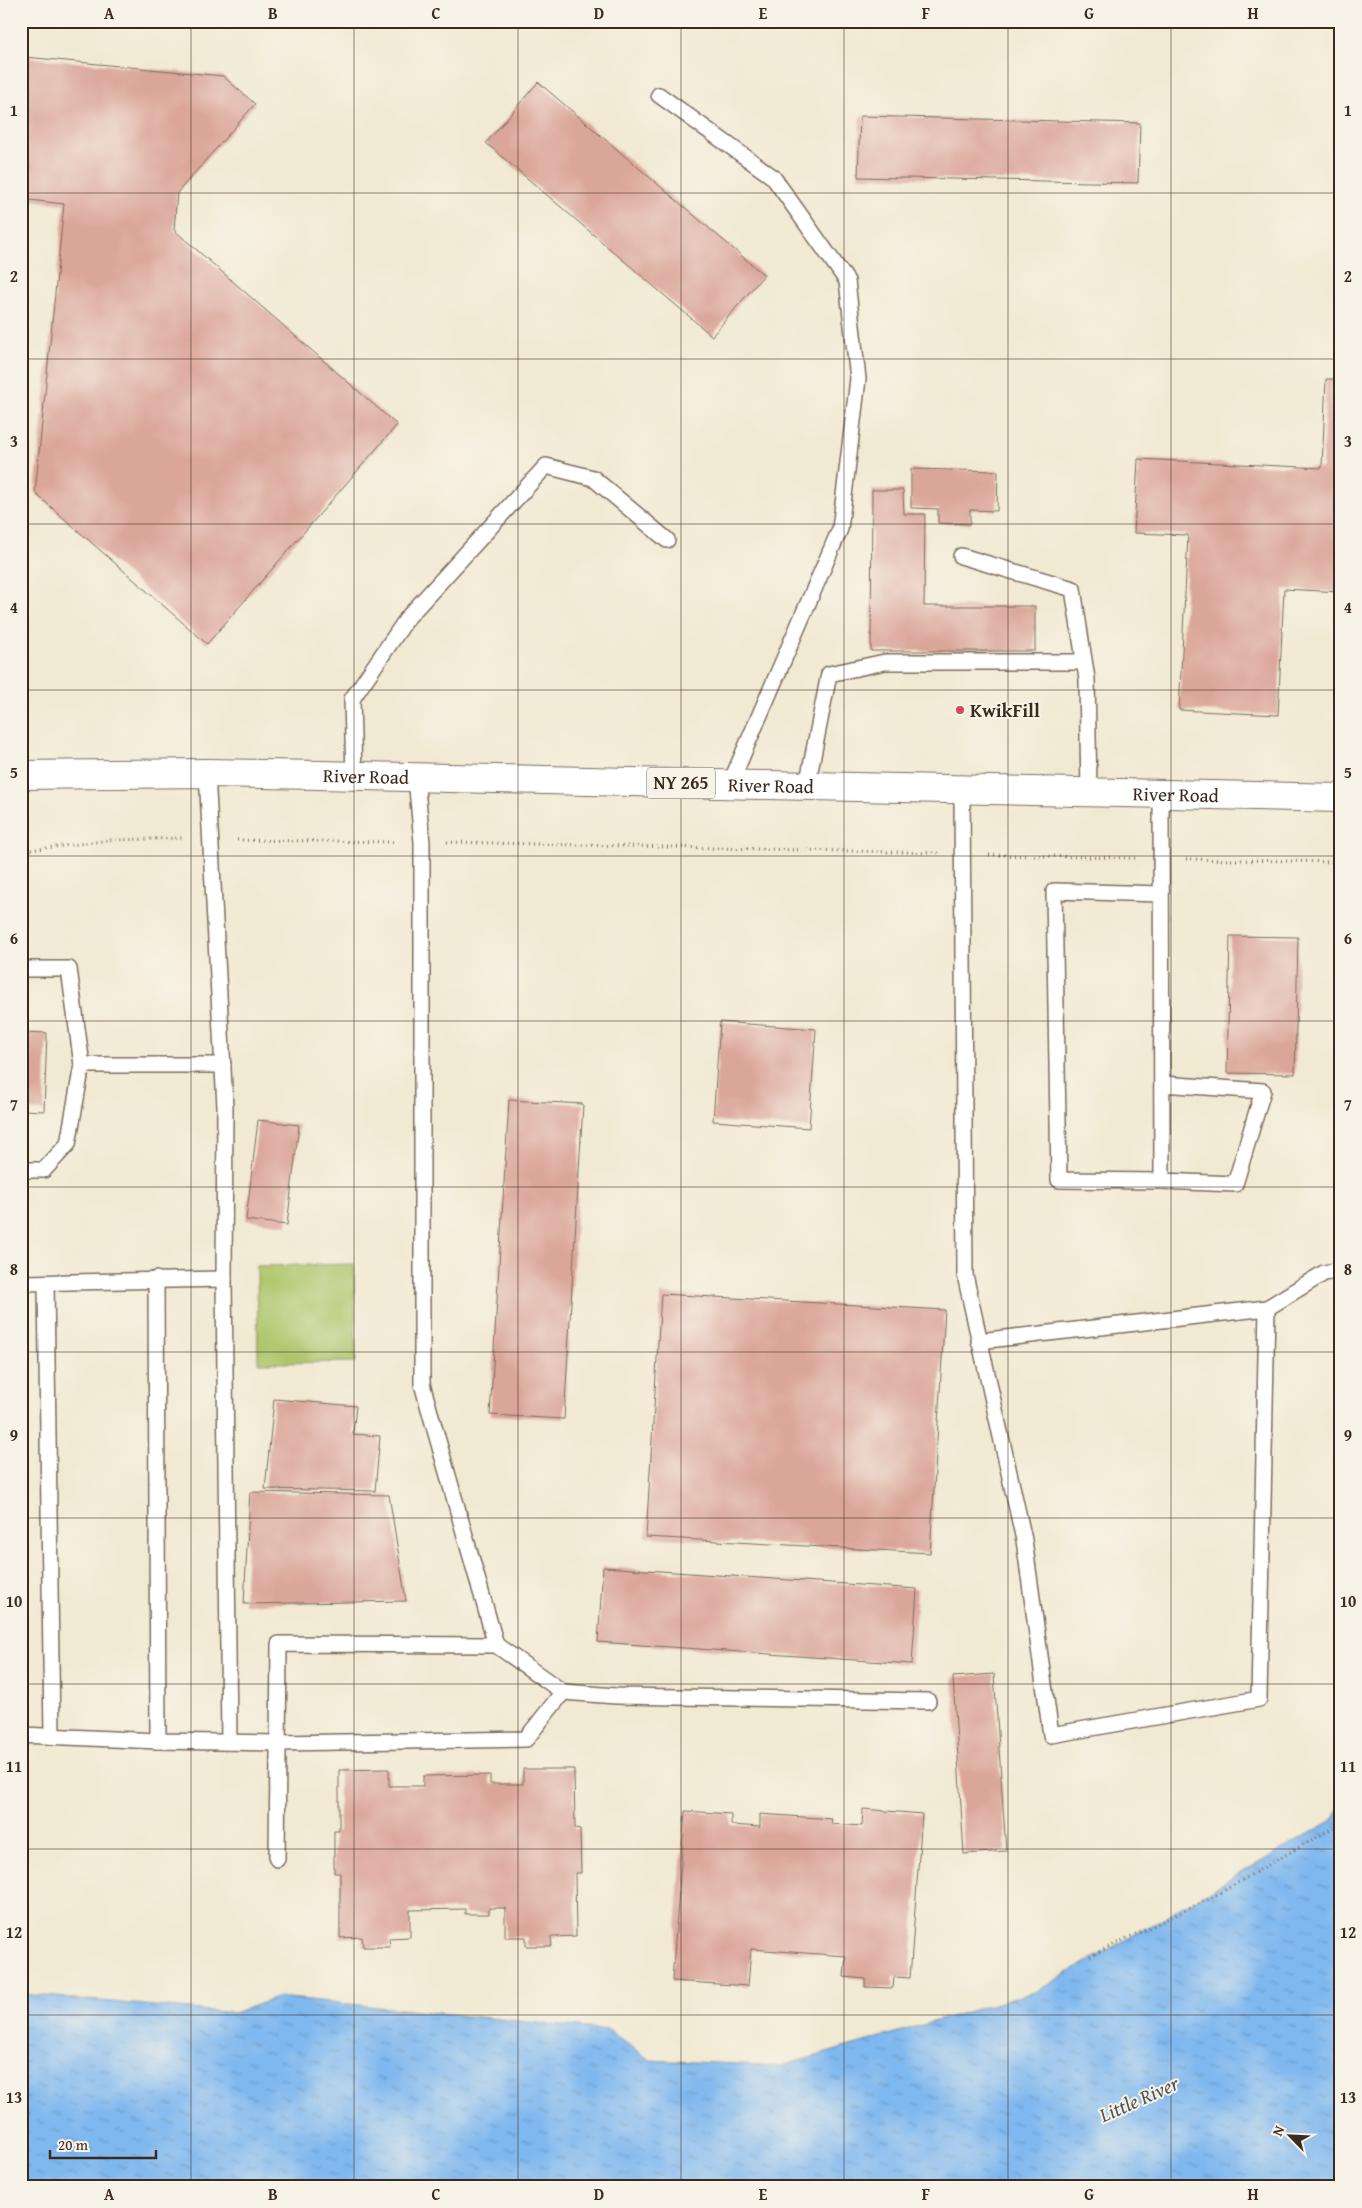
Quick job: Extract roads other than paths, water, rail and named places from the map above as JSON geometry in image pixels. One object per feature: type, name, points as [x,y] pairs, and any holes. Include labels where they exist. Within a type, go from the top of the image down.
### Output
[{"type":"main road","name":"River Road","points":[[21,774],[207,773],[1341,798]]},
{"type":"lane","points":[[659,95],[773,177],[847,281],[858,379],[840,528],[730,784]]},
{"type":"lane","points":[[354,776],[352,699],[408,617],[546,466],[593,478],[667,540]]},
{"type":"lane","points":[[961,556],[1073,588],[1087,679],[1089,792]]},
{"type":"lane","points":[[807,786],[828,674],[885,662],[1084,662]]},
{"type":"lane","points":[[207,773],[225,1106],[224,1279],[229,1742]]},
{"type":"lane","points":[[416,778],[422,842],[422,1384],[496,1645]]},
{"type":"lane","points":[[962,790],[965,1275],[1024,1540],[1051,1735],[1258,1699],[1267,1308]]},
{"type":"lane","points":[[1161,794],[1162,1181]]},
{"type":"lane","points":[[1161,894],[1054,891],[1058,1180],[1235,1184],[1263,1091],[1162,1084]]},
{"type":"lane","points":[[21,968],[69,969],[82,1065],[68,1144],[44,1170],[21,1170]]},
{"type":"lane","points":[[82,1065],[223,1065]]},
{"type":"lane","points":[[980,1341],[1267,1308],[1324,1273],[1341,1270]]},
{"type":"lane","points":[[21,1283],[224,1279]]},
{"type":"lane","points":[[156,1280],[158,1741]]},
{"type":"lane","points":[[46,1283],[52,1736]]},
{"type":"lane","points":[[277,1859],[279,1644],[496,1645],[563,1692],[616,1696],[928,1700]]},
{"type":"lane","points":[[21,1735],[158,1741],[278,1743],[526,1739],[563,1692]]},
{"type":"water","name":"Little River","points":[[1341,1800],[1341,2187],[21,2187],[21,1994],[234,2013],[279,1997],[608,2030],[650,2060],[782,2066],[1035,1992],[1333,1820]]},
{"type":"place","name":"KwikFill","points":[[960,710]]}]
